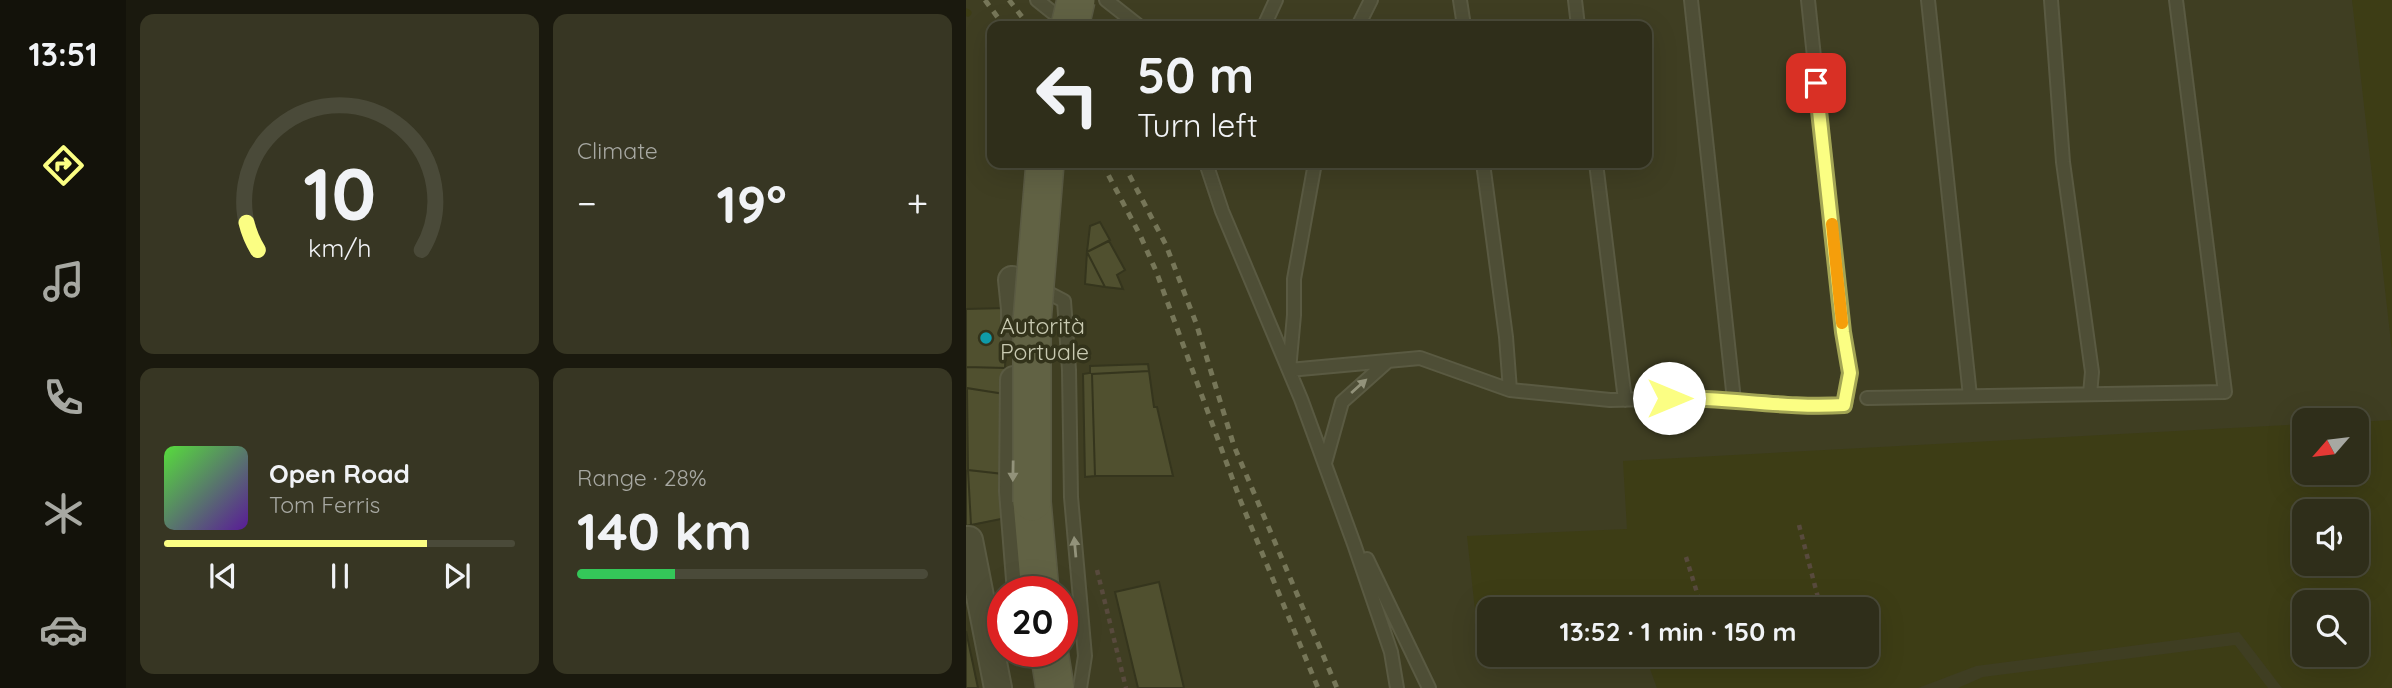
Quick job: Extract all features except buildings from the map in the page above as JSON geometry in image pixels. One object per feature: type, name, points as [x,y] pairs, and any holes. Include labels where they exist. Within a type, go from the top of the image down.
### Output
[{"type":"main road","points":[[1071,21],[1076,0]]},
{"type":"main road","points":[[1039,576],[1032,502],[1032,321],[1045,168]]},
{"type":"main road","points":[[1052,667],[1055,688]]},
{"type":"street","points":[[1012,280],[1015,309],[1013,491],[1020,576]]},
{"type":"street","points":[[966,540],[969,540],[998,688]]},
{"type":"street","points":[[1034,667],[1038,688]]},
{"type":"lane","points":[[1037,0],[1069,21]]},
{"type":"lane","points":[[1106,0],[1133,21]]},
{"type":"lane","points":[[1266,21],[1276,0]]},
{"type":"lane","points":[[1360,21],[1371,0]]},
{"type":"lane","points":[[1460,0],[1463,21]]},
{"type":"lane","points":[[1575,0],[1577,21]]},
{"type":"lane","points":[[1691,0],[1734,400]]},
{"type":"lane","points":[[1289,370],[1420,358],[1510,390],[1625,400],[1691,398],[1813,407],[1844,405],[1850,373],[1808,0]]},
{"type":"lane","points":[[1928,0],[1970,396]]},
{"type":"lane","points":[[2051,0],[2063,162],[2092,372],[2090,394]]},
{"type":"lane","points":[[1867,398],[2225,392],[2176,0]]},
{"type":"lane","points":[[1208,168],[1222,211],[1289,370],[1339,502],[1391,652],[1397,688]]},
{"type":"lane","points":[[1289,370],[1294,279],[1314,168]]},
{"type":"lane","points":[[1484,168],[1506,337],[1510,390]]},
{"type":"lane","points":[[1596,168],[1625,400]]},
{"type":"lane","points":[[1012,280],[1040,288],[1064,301],[1069,370],[1070,498],[1085,656],[1080,688]]},
{"type":"lane","points":[[1325,464],[1342,402],[1388,361]]},
{"type":"lane","points":[[1339,502],[1429,688]]},
{"type":"path","points":[[1798,525],[1818,597]]},
{"type":"path","points":[[1686,557],[1698,597]]},
{"type":"path","points":[[1096,565],[1126,688]]},
{"type":"shaded area","points":[[2352,0],[2392,0],[2392,351]]},
{"type":"shaded area","points":[[2392,420],[2392,688],[2282,688],[2239,632],[1976,666],[1918,688],[1657,688],[1649,667],[1879,667],[1879,597],[1477,597],[1477,629],[1467,536],[1627,529],[1623,461],[2292,425],[2292,485],[2370,485],[2370,421]]},
{"type":"shaded area","points":[[2235,645],[2268,688],[1958,688],[1983,677]]},
{"type":"railway","points":[[985,0],[1000,21]]},
{"type":"railway","points":[[1009,0],[1025,21]]},
{"type":"railway","points":[[1105,168],[1156,271],[1241,502],[1318,688]]},
{"type":"railway","points":[[1126,168],[1166,245],[1196,323],[1234,446],[1337,688]]},
{"type":"slow traffic","points":[[1832,224],[1842,323]]},
{"type":"place","name":"Autorità Portuale","points":[[986,338]]},
{"type":"route","points":[[1669,398],[1753,401],[1813,407],[1844,405],[1850,373],[1843,332],[1816,83]]}]
